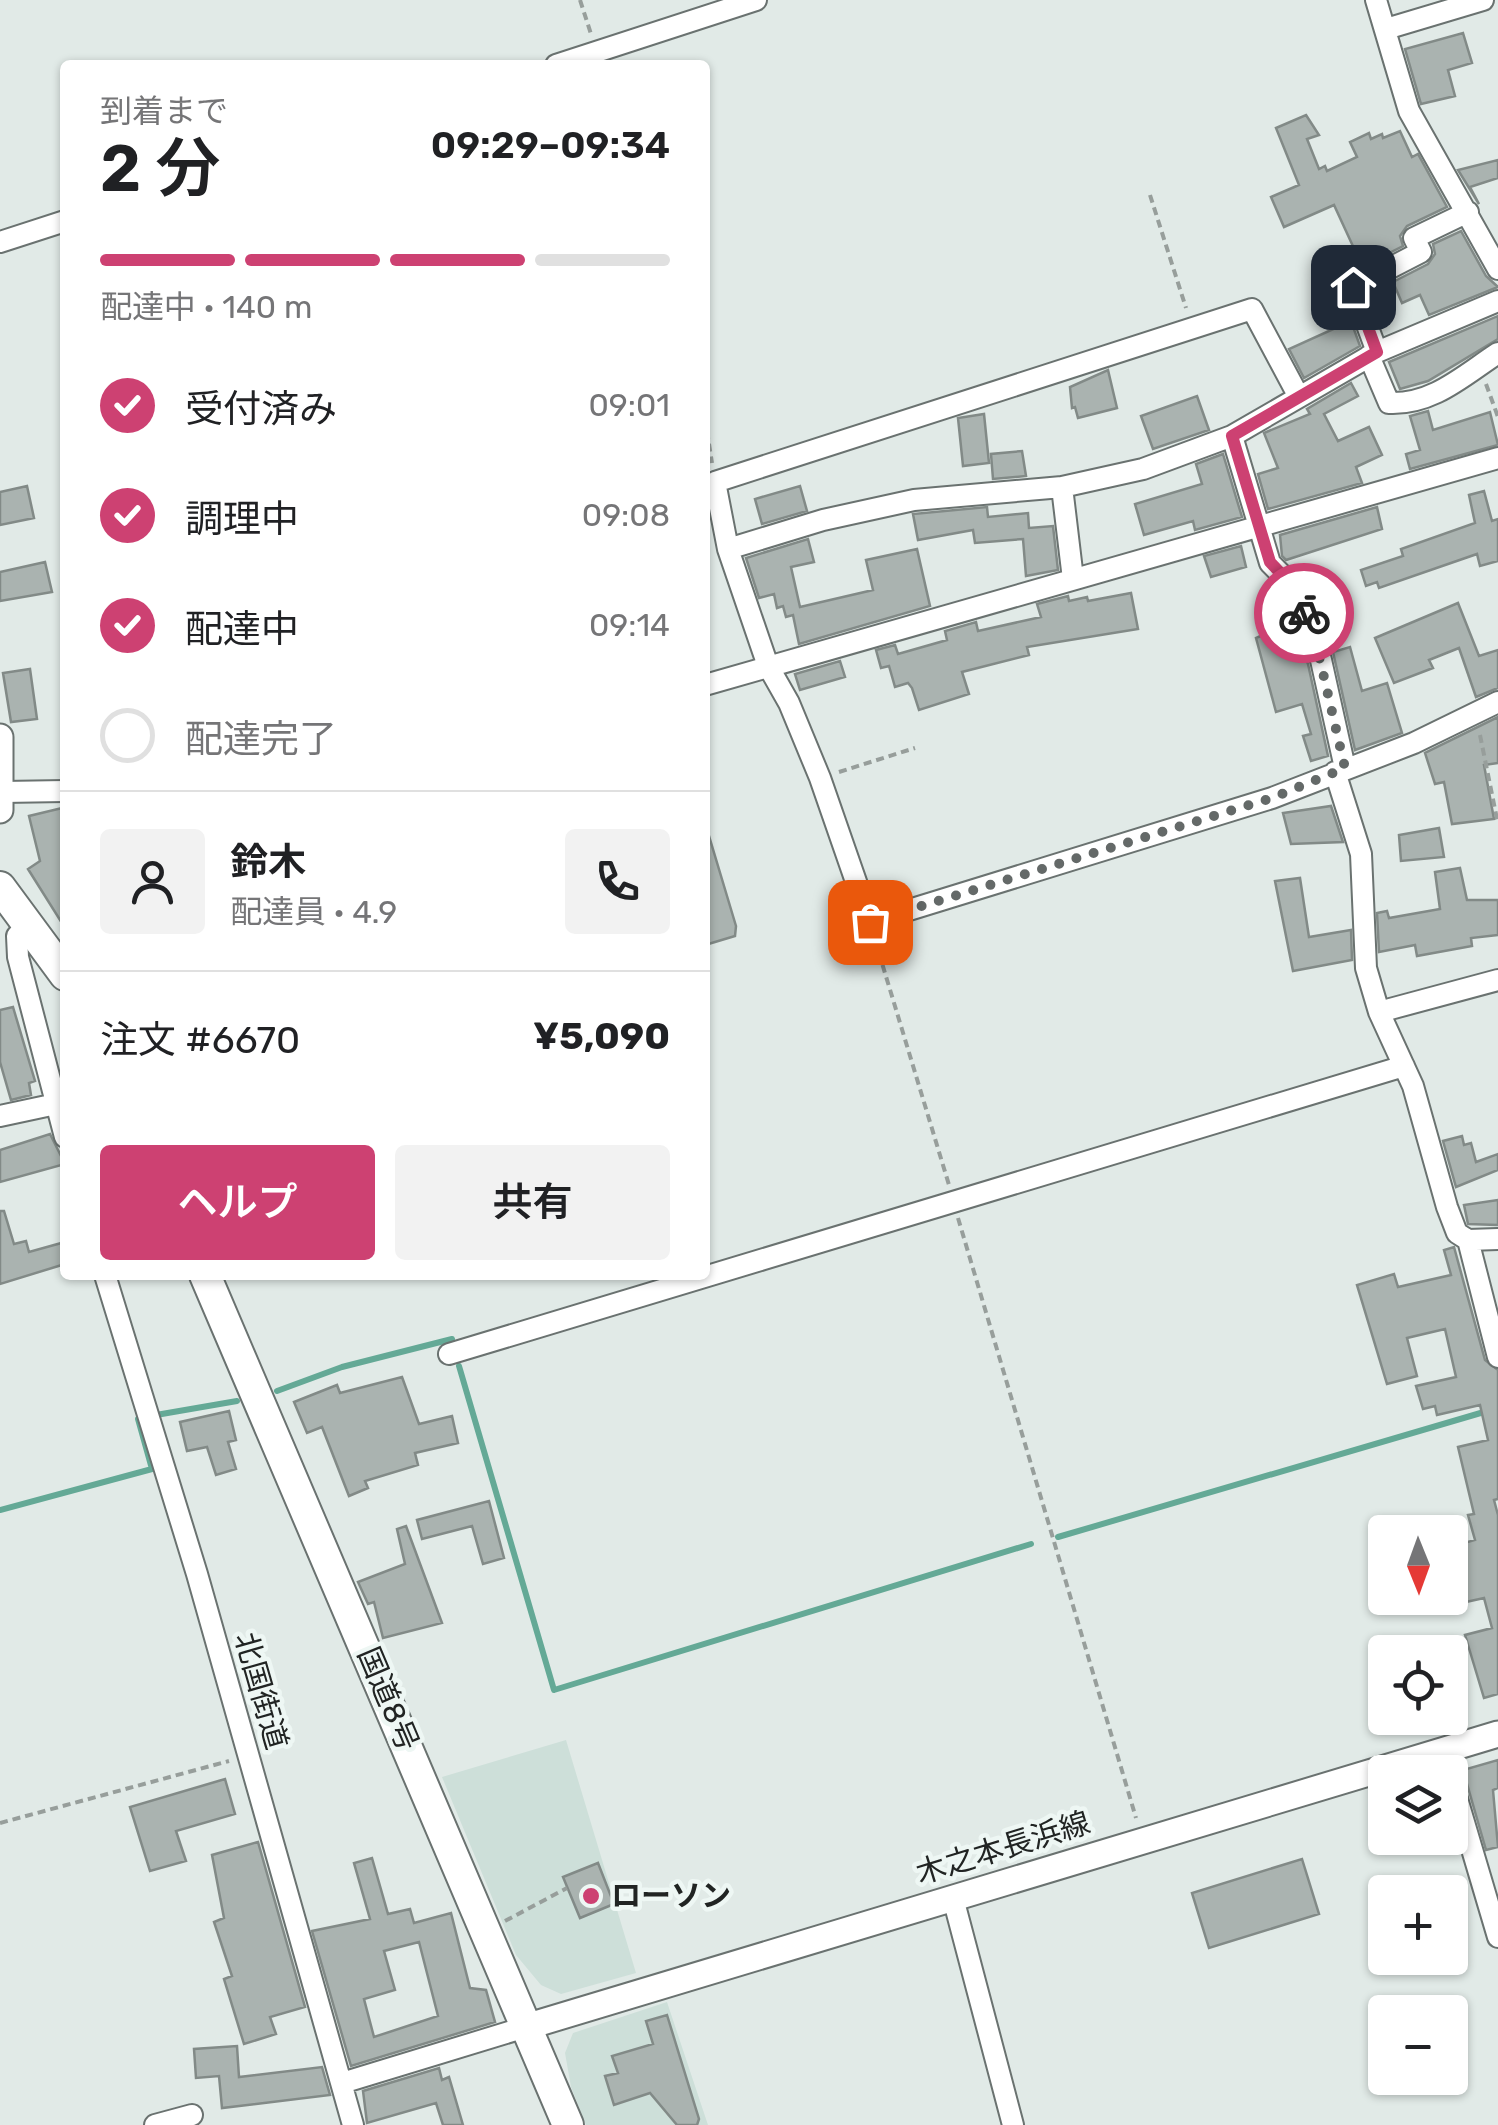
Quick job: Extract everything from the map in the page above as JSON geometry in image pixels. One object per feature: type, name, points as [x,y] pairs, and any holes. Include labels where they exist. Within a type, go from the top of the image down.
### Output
[{"type":"highway","points":[[0,887],[30,922],[60,967]]},
{"type":"highway","name":"国道8号","points":[[207,1280],[568,2125]]},
{"type":"main road","points":[[0,737],[1,801]]},
{"type":"main road","name":"木之本長浜線","points":[[1465,1755],[1498,1734]]},
{"type":"main road","name":"木之本長浜線","points":[[528,2026],[1147,1838],[1368,1785]]},
{"type":"street","points":[[571,60],[756,0]]},
{"type":"street","points":[[1376,0],[1409,110],[1498,269]]},
{"type":"street","points":[[1386,28],[1483,0]]},
{"type":"street","points":[[1468,212],[1414,238],[1421,252],[1353,287],[1390,403],[1425,399],[1498,353]]},
{"type":"street","points":[[0,242],[60,223]]},
{"type":"street","points":[[728,548],[823,520],[914,500],[1062,487],[1143,469],[1232,436],[1373,354],[1498,302]]},
{"type":"street","points":[[1298,397],[1252,310],[1192,326],[714,482],[728,548],[768,666],[789,703],[820,778],[870,922],[1272,798],[1414,743],[1498,702]]},
{"type":"street","points":[[1232,436],[1270,562],[1287,580],[1307,620],[1362,854],[1366,968],[1379,1012],[1404,1066],[1458,1233],[1468,1240],[1498,1238]]},
{"type":"street","points":[[710,683],[1498,458]]},
{"type":"street","points":[[1062,487],[1073,579]]},
{"type":"street","points":[[1,801],[60,791]]},
{"type":"street","points":[[30,922],[17,936],[18,957],[60,1119]]},
{"type":"street","points":[[1379,1012],[1498,980]]},
{"type":"street","points":[[710,1275],[1404,1066]]},
{"type":"street","points":[[0,1116],[56,1104]]},
{"type":"street","points":[[1468,1240],[1498,1357]]},
{"type":"street","name":"北国街道","points":[[107,1280],[198,1574],[353,2125]]},
{"type":"street","points":[[449,1354],[693,1280]]},
{"type":"street","points":[[1468,1834],[1498,1937]]},
{"type":"street","points":[[952,1898],[1013,2125]]},
{"type":"street","points":[[342,2083],[528,2026]]},
{"type":"street","points":[[155,2125],[192,2115]]},
{"type":"path","points":[[1150,195],[1192,326]]},
{"type":"path","points":[[1480,365],[1498,417]]},
{"type":"path","points":[[710,454],[714,482]]},
{"type":"path","points":[[1473,711],[1498,824]]},
{"type":"path","points":[[820,778],[915,748]]},
{"type":"path","points":[[870,922],[1134,1814],[1147,1838]]},
{"type":"path","points":[[0,1823],[248,1756]]},
{"type":"path","points":[[502,1922],[567,1888]]},
{"type":"shaded area","points":[[566,1740],[636,1973],[561,1994],[541,1985],[516,1955],[442,1777]]},
{"type":"shaded area","points":[[667,2002],[708,2125],[586,2125],[571,2087],[565,2053],[573,2033]]},
{"type":"building","points":[[1463,33],[1472,63],[1448,70],[1455,96],[1421,104],[1405,49]]},
{"type":"building","points":[[1306,115],[1319,135],[1307,139],[1319,169],[1325,166],[1327,171],[1357,157],[1350,142],[1369,133],[1371,139],[1400,131],[1412,157],[1418,154],[1447,207],[1407,226],[1400,236],[1403,246],[1346,275],[1340,291],[1325,298],[1314,277],[1357,255],[1334,205],[1284,227],[1271,197],[1299,185],[1276,128]]},
{"type":"building","points":[[1498,160],[1498,178],[1470,187],[1479,204],[1458,170]]},
{"type":"building","points":[[1461,231],[1486,276],[1498,287],[1429,315],[1420,295],[1402,303],[1393,282],[1428,264],[1435,254],[1433,244]]},
{"type":"building","points":[[1498,316],[1498,339],[1428,381],[1400,389],[1389,362]]},
{"type":"building","points":[[1351,321],[1360,346],[1304,378],[1289,349]]},
{"type":"building","points":[[1108,370],[1117,408],[1078,418],[1075,407],[1072,408],[1070,387]]},
{"type":"building","points":[[1351,383],[1358,396],[1324,414],[1338,441],[1369,427],[1382,455],[1356,467],[1362,483],[1268,509],[1258,474],[1278,468],[1264,433],[1310,414],[1307,409]]},
{"type":"building","points":[[1197,396],[1209,430],[1153,449],[1141,416]]},
{"type":"building","points":[[1428,411],[1433,430],[1490,412],[1498,445],[1410,469],[1406,454],[1420,450],[1410,416]]},
{"type":"building","points":[[984,414],[989,463],[963,466],[958,418]]},
{"type":"building","points":[[1022,451],[1026,476],[993,479],[991,454]]},
{"type":"building","points":[[1223,454],[1242,517],[1195,530],[1193,521],[1144,535],[1135,504],[1202,484],[1196,464]]},
{"type":"building","points":[[27,486],[34,518],[0,525],[0,492]]},
{"type":"building","points":[[800,486],[807,511],[762,524],[755,499]]},
{"type":"building","points":[[1484,491],[1492,521],[1498,519],[1498,561],[1480,566],[1477,554],[1379,588],[1377,582],[1366,586],[1361,570],[1403,556],[1401,549],[1475,523],[1469,495]]},
{"type":"building","points":[[987,507],[988,517],[1028,513],[1029,528],[1053,526],[1058,570],[1026,576],[1023,539],[975,543],[973,530],[918,540],[913,514]]},
{"type":"building","points":[[1377,507],[1382,529],[1286,560],[1282,556],[1280,535]]},
{"type":"building","points":[[808,539],[814,562],[791,567],[800,607],[873,590],[866,560],[917,549],[930,606],[799,644],[793,615],[786,617],[783,606],[777,608],[774,594],[759,598],[746,558]]},
{"type":"building","points":[[1241,546],[1246,567],[1211,577],[1204,556]]},
{"type":"building","points":[[45,562],[52,592],[0,601],[0,572]]},
{"type":"building","points":[[1131,593],[1138,629],[1027,647],[1029,655],[962,672],[969,694],[919,710],[912,688],[908,683],[895,687],[889,666],[881,668],[876,650],[895,645],[898,654],[947,640],[945,631],[976,622],[978,631],[1041,617],[1037,604],[1068,596],[1069,601],[1087,597],[1088,601]]},
{"type":"building","points":[[1458,603],[1479,656],[1498,650],[1498,688],[1476,697],[1459,648],[1429,660],[1433,668],[1394,683],[1375,638]]},
{"type":"building","points":[[1290,623],[1308,664],[1328,756],[1311,761],[1303,736],[1311,734],[1302,704],[1276,712],[1256,638]]},
{"type":"building","points":[[1350,647],[1362,691],[1387,683],[1402,733],[1355,750],[1333,652]]},
{"type":"building","points":[[840,661],[845,677],[800,690],[795,674]]},
{"type":"building","points":[[30,669],[37,719],[11,722],[3,673]]},
{"type":"building","points":[[1498,717],[1498,763],[1484,765],[1494,819],[1452,824],[1444,782],[1435,784],[1425,753]]},
{"type":"building","points":[[1331,806],[1343,842],[1291,844],[1283,813]]},
{"type":"building","points":[[60,808],[60,920],[28,869],[40,861],[29,816]]},
{"type":"building","points":[[1439,828],[1444,857],[1401,861],[1399,835]]},
{"type":"building","points":[[710,839],[736,926],[735,936],[710,944]]},
{"type":"building","points":[[1460,868],[1467,900],[1498,900],[1498,935],[1471,938],[1472,946],[1417,956],[1415,945],[1379,952],[1377,913],[1387,911],[1389,918],[1440,909],[1435,872]]},
{"type":"building","points":[[1300,878],[1309,937],[1351,930],[1352,960],[1293,971],[1275,881]]},
{"type":"building","points":[[13,1007],[35,1081],[29,1083],[31,1095],[11,1100],[0,1062],[0,1010]]},
{"type":"building","points":[[50,1134],[60,1154],[60,1165],[0,1182],[0,1150]]},
{"type":"building","points":[[1462,1136],[1464,1145],[1471,1143],[1476,1162],[1498,1154],[1498,1170],[1456,1187],[1443,1141]]},
{"type":"building","points":[[1498,1200],[1498,1225],[1468,1224],[1464,1205]]},
{"type":"building","points":[[0,1211],[4,1211],[14,1244],[26,1241],[29,1252],[60,1243],[60,1266],[0,1284]]},
{"type":"building","points":[[1454,1247],[1485,1360],[1498,1370],[1498,1499],[1494,1500],[1498,1515],[1498,1694],[1484,1698],[1465,1635],[1492,1628],[1484,1598],[1468,1602],[1468,1542],[1475,1540],[1468,1515],[1474,1514],[1458,1447],[1488,1440],[1480,1405],[1437,1415],[1435,1406],[1423,1409],[1416,1386],[1456,1377],[1445,1329],[1407,1338],[1417,1376],[1387,1384],[1357,1285],[1394,1274],[1398,1287],[1451,1275],[1444,1250]]},
{"type":"building","points":[[402,1377],[419,1424],[452,1416],[458,1443],[415,1453],[418,1465],[365,1481],[368,1488],[349,1496],[322,1427],[307,1433],[294,1402],[337,1385],[340,1393]]},
{"type":"building","points":[[229,1411],[236,1440],[228,1442],[236,1469],[216,1475],[207,1447],[187,1451],[180,1422]]},
{"type":"building","points":[[489,1501],[504,1558],[483,1564],[472,1526],[422,1539],[417,1520]]},
{"type":"building","points":[[406,1526],[442,1623],[383,1638],[374,1602],[368,1604],[358,1582],[405,1564],[397,1529]]},
{"type":"building","points":[[1498,1760],[1498,1788],[1493,1790],[1498,1847],[1486,1850],[1468,1787],[1468,1769]]},
{"type":"building","points":[[225,1779],[235,1814],[176,1831],[186,1861],[150,1871],[130,1807]]},
{"type":"building","points":[[258,1842],[305,2007],[270,2017],[276,2034],[244,2044],[224,1979],[232,1976],[214,1922],[224,1918],[212,1855]]},
{"type":"building","points":[[372,1858],[388,1914],[410,1909],[414,1923],[451,1913],[470,1988],[486,1990],[495,2022],[351,2066],[312,1931],[370,1919],[354,1863]],"holes":[[[419,1942],[438,2016],[374,2037],[364,1999],[395,1990],[384,1951]]]},
{"type":"building","points":[[1302,1859],[1319,1914],[1209,1948],[1192,1893]]},
{"type":"building","name":"ローソン","points":[[598,1863],[614,1904],[580,1918],[563,1877]]},
{"type":"building","points":[[667,2015],[699,2119],[697,2125],[677,2125],[650,2093],[614,2105],[605,2076],[618,2073],[612,2056],[653,2044],[646,2021]]},
{"type":"building","points":[[237,2046],[239,2077],[322,2067],[330,2095],[222,2108],[219,2076],[196,2078],[194,2049]]},
{"type":"building","points":[[439,2068],[442,2080],[449,2077],[463,2125],[443,2125],[436,2103],[367,2123],[363,2091]]},
{"type":"waterway","points":[[277,1391],[342,1367],[452,1339]]},
{"type":"waterway","points":[[459,1366],[554,1690],[1031,1544]]},
{"type":"waterway","points":[[156,1415],[237,1401]]},
{"type":"waterway","points":[[1058,1537],[1484,1412]]},
{"type":"waterway","points":[[0,1510],[152,1469],[138,1419]]},
{"type":"way so far","points":[[870,922],[1272,798],[1345,768],[1320,660],[1304,613]]},
{"type":"place","name":"ローソン","points":[[591,1896]]},
{"type":"route","points":[[1304,613],[1287,580],[1270,562],[1232,436],[1377,352],[1353,287]]}]
